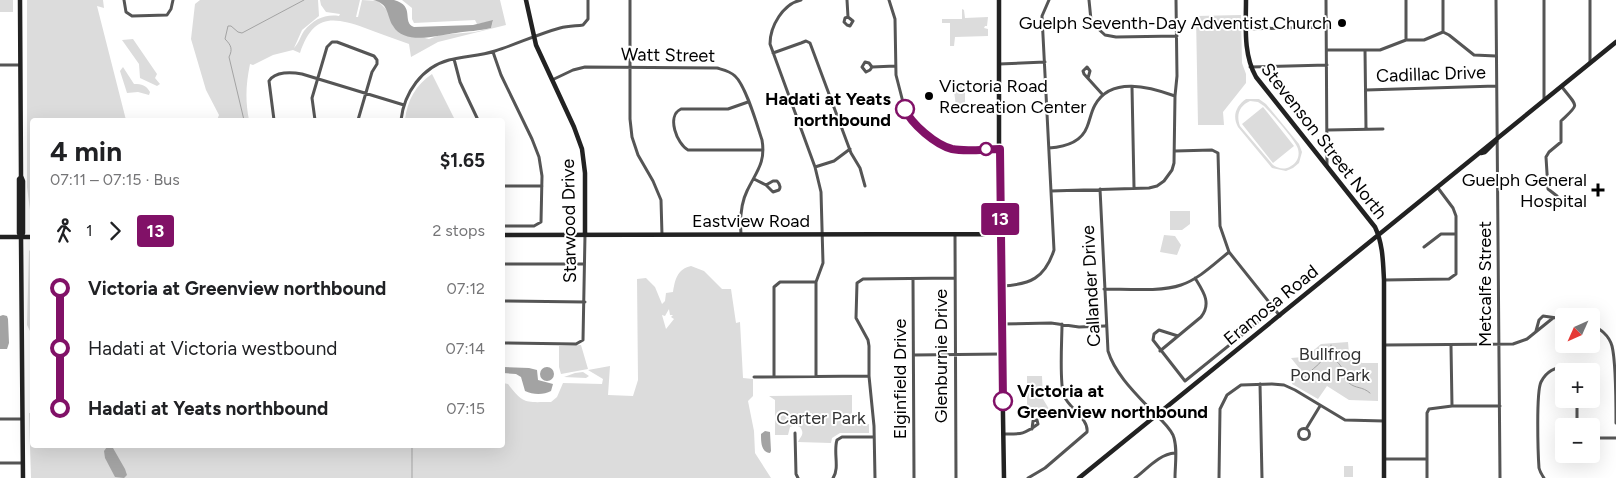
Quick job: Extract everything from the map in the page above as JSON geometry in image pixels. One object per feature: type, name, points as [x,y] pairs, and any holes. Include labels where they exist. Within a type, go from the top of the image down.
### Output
[{"type":"main road","points":[[20,0],[21,176],[23,181],[23,233],[21,237],[23,478]]},
{"type":"main road","name":"Starwood Drive","points":[[526,0],[534,38],[582,149],[585,173],[585,235]]},
{"type":"main road","points":[[999,0],[1004,478]]},
{"type":"main road","name":"Stevenson Street North","points":[[1246,0],[1247,56],[1250,67],[1375,227],[1378,235],[1383,255],[1384,280],[1384,478]]},
{"type":"main road","name":"Eramosa Road","points":[[1079,478],[1616,42]]},
{"type":"main road","name":"Eastview Road","points":[[505,235],[1000,234]]},
{"type":"main road","points":[[0,237],[30,237]]},
{"type":"street","points":[[124,0],[126,12],[132,16],[167,15],[173,0]]},
{"type":"street","points":[[401,118],[404,105],[410,92],[424,75],[439,64],[454,59],[493,52],[559,28],[586,24],[588,19],[588,0]]},
{"type":"street","points":[[630,0],[632,137],[638,154],[661,200],[662,236]]},
{"type":"street","points":[[801,0],[795,1],[785,8],[770,39],[815,167],[821,192],[823,263],[816,282],[816,376]]},
{"type":"street","points":[[847,0],[848,16]]},
{"type":"street","points":[[889,0],[895,19],[896,75],[905,110],[910,120],[942,144],[951,148],[1000,149]]},
{"type":"street","points":[[1001,286],[1015,286],[1031,281],[1048,266],[1054,250],[1042,16],[1049,0]]},
{"type":"street","points":[[1089,0],[1091,20],[1105,35],[1116,37],[1177,36]]},
{"type":"street","points":[[1051,191],[1157,186],[1164,181],[1172,170],[1175,151],[1177,76],[1176,0]]},
{"type":"street","points":[[1326,0],[1327,166]]},
{"type":"street","points":[[1406,0],[1406,40]]},
{"type":"street","points":[[1443,0],[1443,32]]},
{"type":"street","name":"Metcalfe Street","points":[[1496,0],[1500,478]]},
{"type":"street","points":[[1544,0],[1544,102]]},
{"type":"street","points":[[1590,0],[1590,63]]},
{"type":"street","points":[[1246,29],[1327,27]]},
{"type":"street","points":[[1327,50],[1380,50],[1406,40],[1424,40],[1443,32],[1474,55],[1496,56]]},
{"type":"street","points":[[315,118],[312,101],[317,78],[327,47],[332,42],[337,42],[376,57],[377,64],[372,72],[359,118]]},
{"type":"street","points":[[774,53],[801,43],[810,43],[850,149],[860,168],[865,186]]},
{"type":"street","points":[[1365,50],[1366,129]]},
{"type":"street","points":[[493,52],[501,75],[536,148],[541,170],[542,218],[539,224],[534,226],[505,226]]},
{"type":"street","points":[[454,59],[460,82],[477,118]]},
{"type":"street","points":[[1000,64],[1045,62]]},
{"type":"street","points":[[0,65],[20,65]]},
{"type":"street","points":[[1250,67],[1327,65]]},
{"type":"street","points":[[872,67],[895,66]]},
{"type":"street","name":"Watt Street","points":[[552,80],[578,68],[717,68],[724,70],[739,80],[762,140],[763,150],[761,165],[746,192],[742,204],[740,214],[741,235]]},
{"type":"street","points":[[274,118],[269,84],[270,78],[276,75],[292,73],[317,78],[404,105]]},
{"type":"street","points":[[1088,78],[1103,95]]},
{"type":"street","name":"Cadillac Drive","points":[[1366,90],[1496,86]]},
{"type":"street","points":[[1132,87],[1134,188]]},
{"type":"street","points":[[1561,204],[1557,196],[1548,189],[1546,157],[1548,152],[1561,142],[1561,121],[1574,111],[1575,107],[1562,87]]},
{"type":"street","points":[[1049,148],[1072,143],[1081,137],[1088,127],[1095,105],[1103,95],[1118,88],[1150,88],[1175,96]]},
{"type":"street","points":[[748,102],[728,109],[681,109],[675,112],[673,116],[674,126],[682,145],[688,150],[763,150]]},
{"type":"street","points":[[1328,130],[1383,129]]},
{"type":"street","points":[[815,167],[834,161],[850,149]]},
{"type":"street","points":[[1175,151],[1212,150],[1218,153],[1220,226],[1229,252],[1280,316]]},
{"type":"street","points":[[754,179],[766,185],[773,192],[780,188],[780,184],[777,181],[766,185]]},
{"type":"street","points":[[505,186],[542,186]]},
{"type":"street","points":[[1384,280],[1449,280],[1454,278],[1457,271],[1455,210],[1438,188]]},
{"type":"street","name":"Callander Drive","points":[[1100,189],[1106,346],[1111,360],[1124,379],[1173,435],[1175,478]]},
{"type":"street","name":"Glenburnie Drive","points":[[955,234],[956,478]]},
{"type":"street","points":[[1424,247],[1441,234],[1456,234]]},
{"type":"street","name":"Starwood Drive","points":[[505,343],[580,343],[584,336],[585,235]]},
{"type":"street","points":[[1104,289],[1167,288],[1181,285],[1196,278],[1229,252]]},
{"type":"street","points":[[505,264],[584,264]]},
{"type":"street","points":[[875,478],[868,340],[856,318],[857,283],[863,279],[955,278]]},
{"type":"street","points":[[1160,351],[1201,317],[1206,307],[1206,297],[1196,278]]},
{"type":"street","name":"Elginfield Drive","points":[[913,279],[914,478]]},
{"type":"street","points":[[774,377],[774,287],[780,282],[816,282]]},
{"type":"street","points":[[505,301],[584,302]]},
{"type":"street","points":[[1178,336],[1162,331],[1156,332],[1153,340],[1185,381],[1275,309]]},
{"type":"street","points":[[1536,331],[1540,318],[1543,316],[1553,318]]},
{"type":"street","points":[[1384,345],[1499,345],[1520,342],[1527,339],[1553,318]]},
{"type":"street","points":[[1001,324],[1105,326]]},
{"type":"street","points":[[1028,478],[1045,468],[1087,432],[1085,423],[1068,402],[1063,390],[1062,324]]},
{"type":"street","points":[[1600,329],[1612,346],[1614,357],[1616,424]]},
{"type":"street","points":[[1451,346],[1452,406]]},
{"type":"street","points":[[914,355],[1002,354]]},
{"type":"street","points":[[1544,478],[1540,469],[1539,390],[1540,383],[1545,376],[1555,369]]},
{"type":"street","points":[[754,377],[869,376]]},
{"type":"street","points":[[1219,478],[1219,417],[1222,401],[1238,386],[1260,384],[1284,385],[1345,420],[1384,421]]},
{"type":"street","points":[[1260,384],[1262,478]]},
{"type":"street","points":[[1306,429],[1320,406]]},
{"type":"street","points":[[1427,478],[1427,413],[1429,408],[1500,406]]},
{"type":"street","points":[[0,419],[22,419]]},
{"type":"street","points":[[1003,434],[1024,434],[1032,429]]},
{"type":"street","points":[[795,433],[796,474],[798,478]]},
{"type":"street","points":[[833,478],[836,473],[835,446],[837,440],[842,437],[874,437]]},
{"type":"street","points":[[1600,438],[1616,438]]},
{"type":"street","points":[[1135,478],[1167,454],[1175,453]]},
{"type":"street","points":[[1384,459],[1427,459]]},
{"type":"street","points":[[0,463],[22,462]]},
{"type":"green space","points":[[0,0],[13,0],[13,12],[0,12]]},
{"type":"green space","points":[[27,0],[103,0],[104,8],[97,6],[125,118],[30,118],[30,210],[27,187]]},
{"type":"green space","points":[[200,0],[318,0],[319,16],[302,30],[294,48],[304,31],[312,23],[320,18],[339,16],[340,14],[326,12],[320,0],[360,0],[356,17],[358,17],[362,0],[378,1],[388,11],[393,26],[400,32],[429,39],[440,35],[475,32],[491,28],[493,21],[477,24],[475,20],[414,23],[412,8],[402,0],[500,0],[506,25],[438,42],[411,57],[409,44],[353,24],[333,21],[325,22],[317,25],[311,31],[300,53],[293,50],[273,55],[253,65],[250,64],[247,92],[249,118],[218,118],[219,115],[206,90],[191,39],[195,4]]},
{"type":"green space","points":[[962,9],[964,10],[965,18],[988,17],[987,26],[984,28],[988,29],[988,36],[955,37],[954,46],[950,46],[950,23],[942,23],[942,19],[962,19]]},
{"type":"green space","points":[[1241,15],[1242,63],[1246,74],[1246,83],[1223,112],[1224,125],[1198,125],[1196,16]]},
{"type":"green space","points":[[133,39],[157,74],[155,78],[160,84],[157,86],[140,78],[139,64],[122,40]]},
{"type":"green space","points":[[123,67],[134,84],[145,86],[150,92],[149,95],[138,92],[127,93],[120,71]]},
{"type":"green space","points":[[432,74],[454,118],[405,118],[410,100],[421,83]]},
{"type":"green space","points":[[953,84],[968,84],[969,92],[965,92],[965,103],[956,106]]},
{"type":"green space","points":[[1246,99],[1259,99],[1266,104],[1299,144],[1302,152],[1299,163],[1286,171],[1272,168],[1236,123],[1235,115],[1237,108]],"holes":[[[1250,101],[1258,102],[1264,106],[1297,145],[1299,154],[1295,163],[1289,167],[1282,168],[1273,165],[1240,126],[1238,118],[1241,108]]]},
{"type":"green space","points":[[1263,107],[1294,146],[1273,163],[1242,124]]},
{"type":"green space","points":[[1170,211],[1190,211],[1190,224],[1182,230],[1170,230]]},
{"type":"green space","points":[[1164,235],[1175,236],[1181,245],[1177,255],[1160,252]]},
{"type":"green space","points":[[30,250],[30,331],[27,325]]},
{"type":"green space","points":[[691,266],[704,271],[722,289],[731,289],[736,323],[740,322],[743,378],[753,379],[753,396],[748,401],[754,431],[755,453],[771,478],[31,478],[30,448],[505,448],[505,383],[526,401],[551,402],[557,397],[563,383],[602,384],[603,379],[588,370],[610,366],[608,395],[633,396],[638,380],[637,279],[646,278],[655,287],[662,304],[665,301],[666,293],[673,292],[678,276],[683,270]],"holes":[[[669,309],[670,315],[673,315],[671,317],[674,319],[666,329],[662,315],[665,316]]]},
{"type":"green space","name":"Bullfrog Pond Park","points":[[1348,342],[1349,353],[1362,363],[1378,363],[1378,401],[1349,400],[1327,386],[1318,399],[1292,384],[1299,368],[1291,358],[1303,357],[1303,359],[1321,344]]},
{"type":"green space","points":[[581,345],[588,369],[561,374],[559,346]]},
{"type":"green space","points":[[583,372],[589,376],[586,378],[564,377],[575,373]]},
{"type":"green space","points":[[1027,376],[1042,376],[1043,399],[1049,409],[1038,416],[1030,417],[1027,415]]},
{"type":"green space","name":"Carter Park","points":[[852,395],[852,424],[869,424],[869,433],[840,433],[832,438],[831,443],[798,442],[802,431],[800,427],[795,425],[790,427],[788,435],[775,435],[775,400],[769,396]]},
{"type":"green space","points":[[29,413],[30,413],[30,446]]},
{"type":"green space","points":[[1344,466],[1353,466],[1353,477],[1344,477]]},
{"type":"shaded area","points":[[373,0],[394,0],[401,3],[407,10],[408,22],[414,27],[473,25],[493,20],[491,28],[487,29],[413,38],[398,32],[393,26],[385,7]]},
{"type":"shaded area","points":[[0,316],[7,316],[8,319],[9,343],[7,349],[0,349]]},
{"type":"shaded area","points":[[505,367],[537,370],[538,380],[553,384],[551,391],[538,394],[525,391],[521,377],[516,374],[505,373]]},
{"type":"shaded area","points":[[544,367],[550,367],[554,374],[550,381],[544,381],[540,377],[540,371]]},
{"type":"shaded area","points":[[765,431],[770,432],[770,453],[763,449],[761,443],[761,434]]},
{"type":"shaded area","points":[[106,448],[113,448],[125,469],[127,475],[124,478],[115,477],[105,458],[104,451]]},
{"type":"waterway","points":[[244,118],[229,57],[231,47],[225,39],[228,26],[242,33],[304,0]]},
{"type":"waterway","points":[[1329,359],[1331,345]]},
{"type":"waterway","points":[[1317,351],[1323,356],[1338,362],[1342,367],[1344,377],[1352,385],[1370,393]]},
{"type":"waterway","points":[[1305,378],[1323,359]]},
{"type":"waterway","points":[[412,448],[412,478]]},
{"type":"bus line","name":"13","points":[[905,109],[910,120],[946,146],[957,149],[1000,149],[1003,401]]},
{"type":"place","name":"Guelph Seventh-Day Adventist Church","points":[[1342,23]]},
{"type":"place","name":"Victoria Road Recreation Center","points":[[929,96]]},
{"type":"place","name":"Hadati at Yeats northbound","points":[[905,109]]},
{"type":"place","name":"Guelph General Hospital","points":[[1598,190]]},
{"type":"place","name":"Victoria at Greenview northbound","points":[[1003,401]]}]
